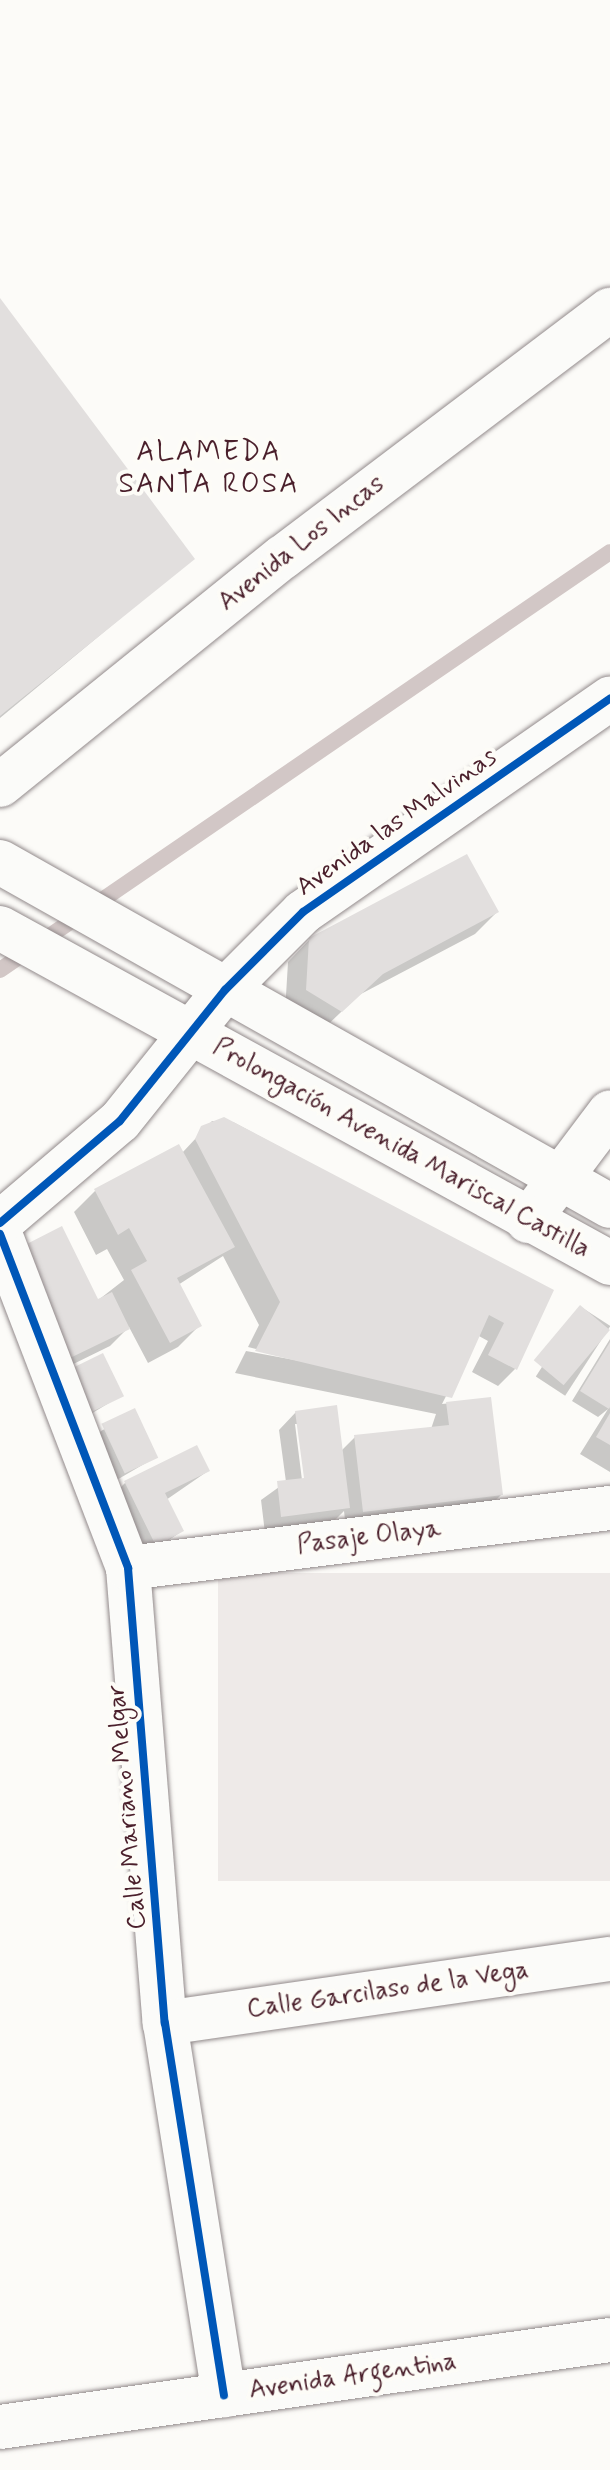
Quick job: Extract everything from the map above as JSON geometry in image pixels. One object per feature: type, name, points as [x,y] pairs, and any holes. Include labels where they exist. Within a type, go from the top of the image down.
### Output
[{"type":"street","name":"Avenida Los Incas","points":[[0,785],[283,557],[610,310]]},
{"type":"street","name":"Avenida las Malvinas","points":[[0,1223],[120,1121],[225,990],[303,912],[610,699]]},
{"type":"street","name":"Prolongación Avenida Mariscal Castilla","points":[[0,862],[554,1179],[610,1206]]},
{"type":"street","name":"Prolongación Avenida Mariscal Castilla","points":[[9,934],[528,1221],[610,1263]]},
{"type":"street","points":[[528,1221],[554,1179],[610,1112]]},
{"type":"street","name":"Calle Mariano Melgar","points":[[0,1234],[128,1568],[165,2023],[224,2395]]},
{"type":"street","name":"Pasaje Olaya","points":[[128,1568],[610,1508]]},
{"type":"street","name":"Calle Garcilaso de la Vega","points":[[165,2023],[610,1959]]},
{"type":"street","name":"Avenida Argentina","points":[[0,2427],[610,2340]]},
{"type":"shaded area","points":[[218,1573],[610,1573],[610,1881],[218,1881]]},
{"type":"building","points":[[0,298],[195,559],[0,716]]},
{"type":"building","points":[[467,854],[499,912],[383,974],[342,1012],[306,990],[309,938]]},
{"type":"building","points":[[224,1117],[554,1290],[517,1370],[488,1355],[504,1323],[489,1315],[452,1398],[255,1351],[280,1302],[195,1139],[201,1126]]},
{"type":"building","points":[[179,1144],[235,1247],[177,1278],[202,1326],[170,1343],[131,1270],[147,1261],[129,1228],[118,1235],[94,1189]]},
{"type":"building","points":[[62,1226],[98,1299],[112,1292],[130,1329],[70,1358],[17,1249]]},
{"type":"building","points":[[580,1305],[610,1330],[564,1385],[534,1360]]},
{"type":"building","points":[[610,1342],[610,1407],[609,1409],[580,1391]]},
{"type":"building","points":[[103,1353],[124,1396],[90,1413],[69,1370]]},
{"type":"building","points":[[491,1397],[503,1495],[363,1512],[354,1435],[449,1425],[446,1402]]},
{"type":"building","points":[[337,1405],[350,1508],[281,1517],[277,1481],[304,1478],[295,1411]]},
{"type":"building","points":[[135,1408],[158,1458],[125,1473],[101,1424]]},
{"type":"building","points":[[610,1413],[610,1445],[596,1437]]},
{"type":"building","points":[[197,1445],[210,1471],[165,1493],[184,1531],[156,1546],[124,1481]]},
{"type":"waterway","points":[[0,970],[610,552]]},
{"type":"cycle path","points":[[0,1223],[120,1121],[225,990],[303,912],[610,699]]},
{"type":"cycle path","points":[[0,1234],[128,1568],[165,2023],[224,2395]]},
{"type":"district","name":"ALAMEDA SANTA ROSA","points":[[209,469]]}]
